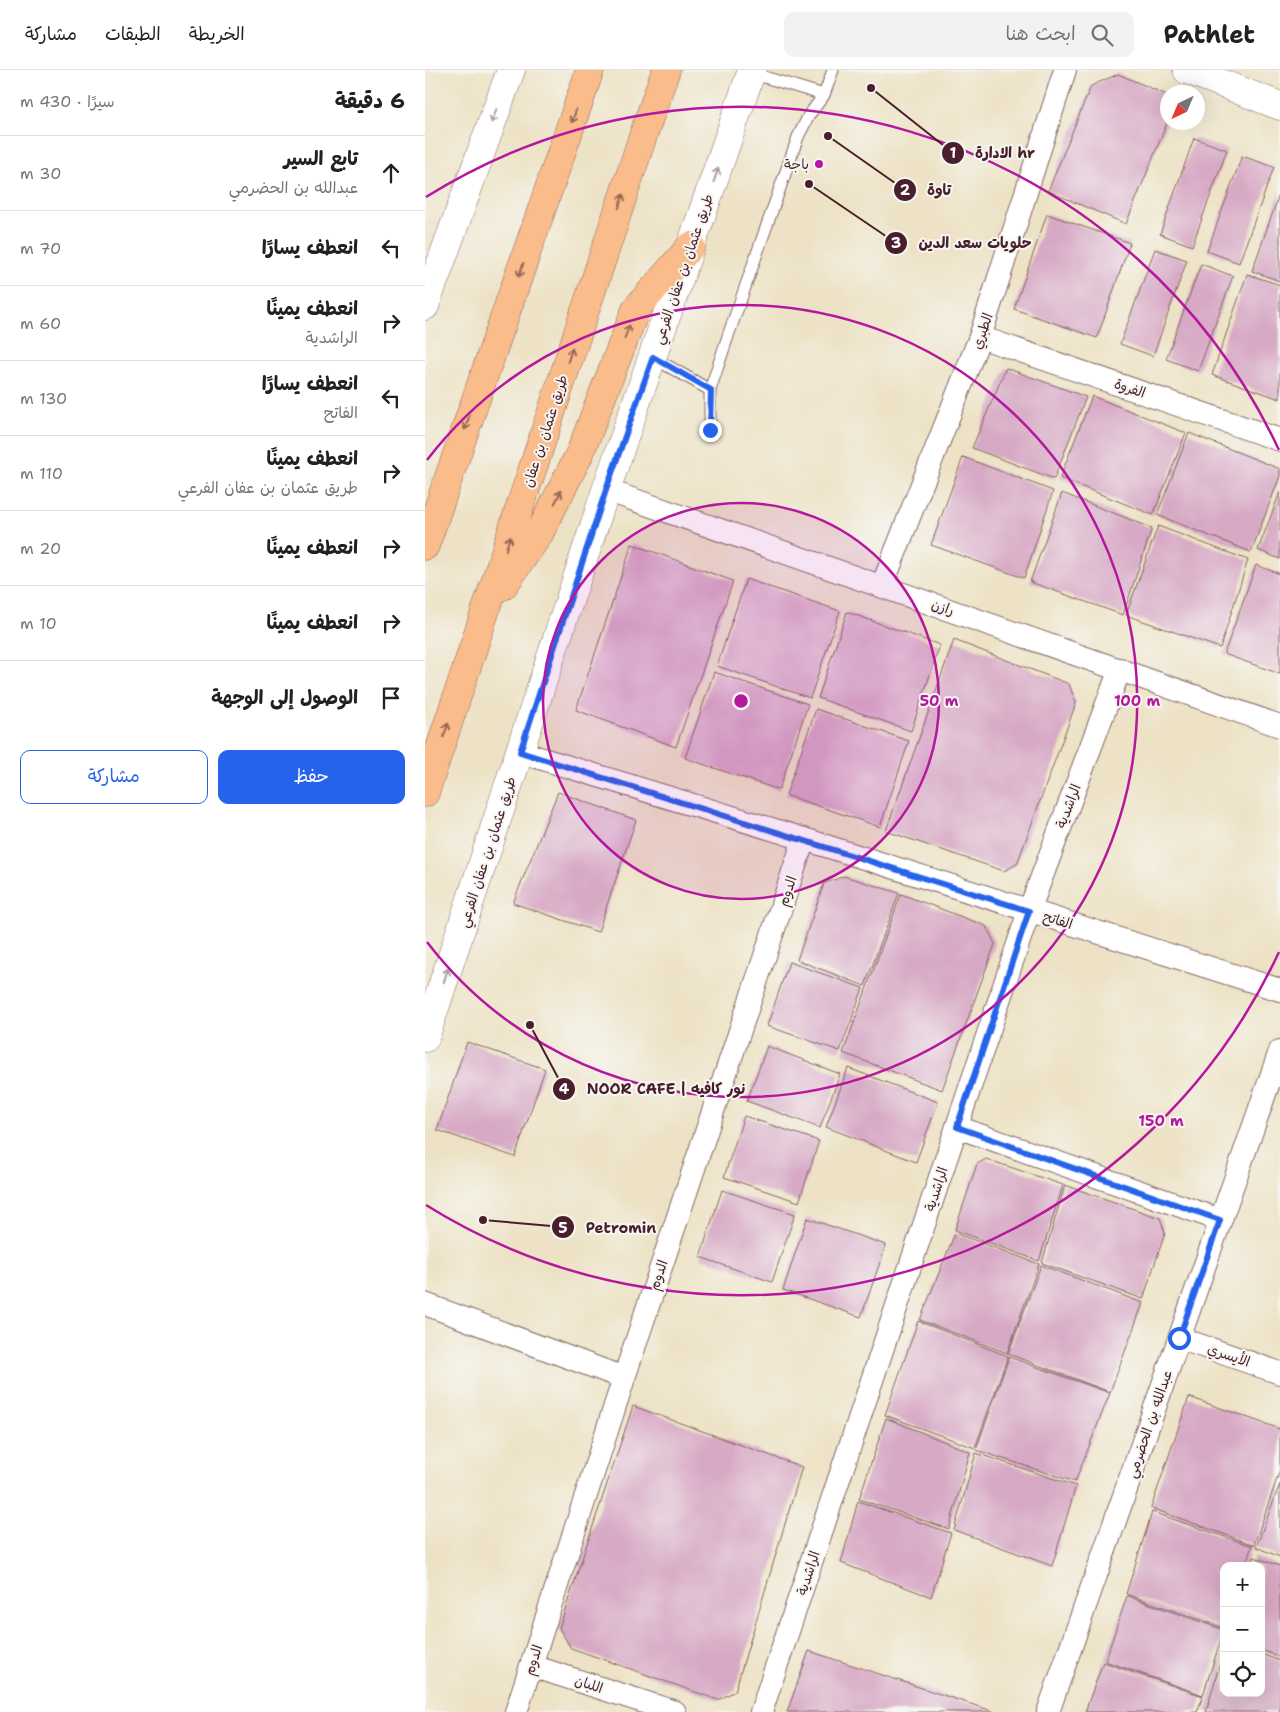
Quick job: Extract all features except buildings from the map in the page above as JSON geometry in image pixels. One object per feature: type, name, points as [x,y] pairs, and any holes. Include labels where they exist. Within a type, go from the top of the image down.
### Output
[{"type":"main road","points":[[425,546],[590,70]]},
{"type":"main road","name":"طريق عثمان بن عفان","points":[[425,793],[666,70]]},
{"type":"main road","points":[[485,612],[539,534],[576,461],[636,309],[691,246]]},
{"type":"street","points":[[425,306],[511,70]]},
{"type":"street","name":"الطبري","points":[[882,586],[981,337],[1065,70]]},
{"type":"street","points":[[1187,70],[1280,106]]},
{"type":"street","name":"طريق عثمان بن عفان الفرعي","points":[[425,1038],[606,490],[752,71]]},
{"type":"street","name":"الفروة","points":[[981,337],[1280,440]]},
{"type":"street","name":"رازن","points":[[606,490],[1280,726]]},
{"type":"street","name":"الراشدية","points":[[761,1712],[1029,911],[1120,669]]},
{"type":"street","name":"الفاتح","points":[[520,752],[804,839],[1280,990]]},
{"type":"street","name":"الدوم","points":[[516,1712],[624,1378],[804,839]]},
{"type":"street","name":"عبدالله بن الحضرمي","points":[[1047,1712],[1280,1050]]},
{"type":"street","points":[[957,1127],[1220,1220]]},
{"type":"street","points":[[425,1304],[624,1378]]},
{"type":"street","name":"الأيسري","points":[[1179,1338],[1280,1373]]},
{"type":"street","name":"اللبان","points":[[532,1666],[675,1712]]},
{"type":"lane","points":[[710,430],[711,390],[729,332],[798,137],[809,115],[824,95],[833,70]]},
{"type":"lane","points":[[752,71],[824,95]]},
{"type":"lane","points":[[653,357],[711,390]]},
{"type":"place","name":"الادارة hr","points":[[871,88]]},
{"type":"place","name":"تاوة","points":[[828,136]]},
{"type":"place","name":"باجة","points":[[819,164]]},
{"type":"place","name":"حلويات سعد الدين","points":[[809,184]]},
{"type":"place","name":"NOOR CAFE | نور كافيه","points":[[530,1025]]},
{"type":"place","name":"Petromin","points":[[483,1220]]},
{"type":"route","points":[[710,430],[711,390],[653,357],[606,490],[520,752],[804,839],[1029,911],[957,1127],[1220,1220],[1179,1338]]}]
